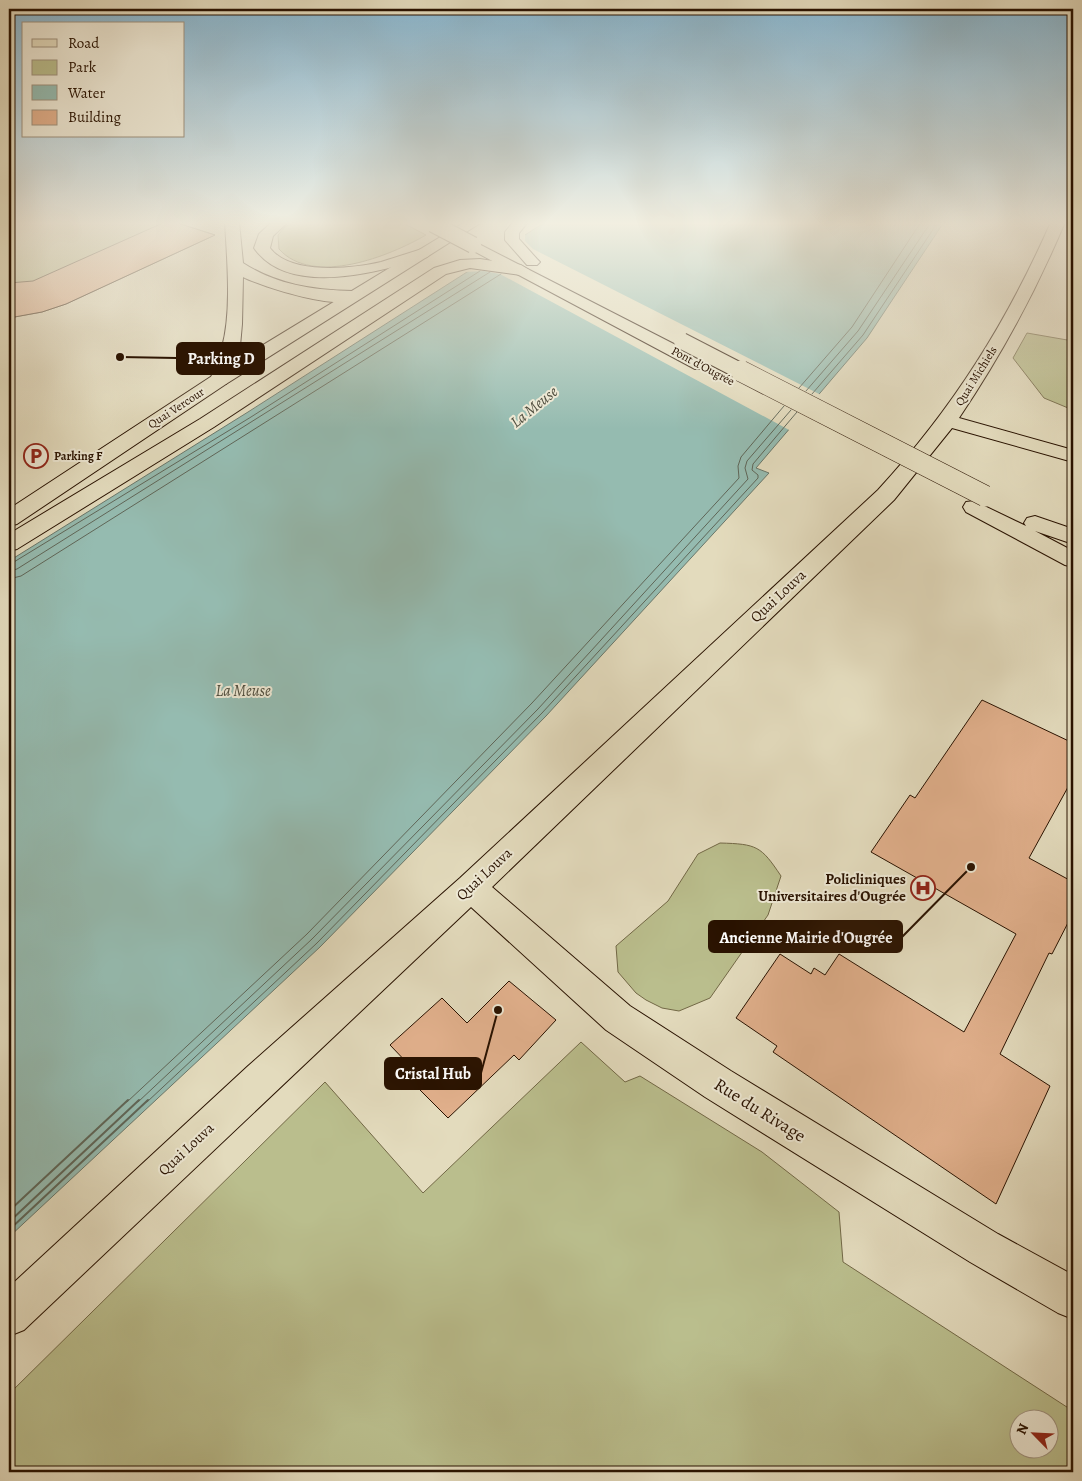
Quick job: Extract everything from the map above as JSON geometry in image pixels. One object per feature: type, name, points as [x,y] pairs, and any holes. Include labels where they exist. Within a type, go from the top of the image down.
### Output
[{"type":"main road","points":[[219,380],[231,346],[234,324],[235,291]]},
{"type":"main road","points":[[289,291],[325,296],[353,296]]},
{"type":"main road","name":"Quai Vercour","points":[[9,520],[219,380],[361,291]]},
{"type":"main road","points":[[9,544],[207,423],[409,291]]},
{"type":"main road","name":"Pont d'Ougrée","points":[[575,291],[980,501],[1031,530]]},
{"type":"main road","name":"Quai Michiels","points":[[948,421],[991,352],[1025,291]]},
{"type":"main road","points":[[948,421],[1073,456]]},
{"type":"main road","name":"Quai Louva","points":[[9,1315],[260,1080],[471,887],[886,495],[948,421]]},
{"type":"main road","points":[[1031,530],[1073,537]]},
{"type":"main road","points":[[1031,530],[1073,542]]},
{"type":"main road","points":[[1031,530],[1073,560]]},
{"type":"main road","points":[[1031,530],[1059,565],[1073,574]]},
{"type":"main road","name":"Rue du Rivage","points":[[471,887],[618,1018],[718,1084],[975,1242],[1073,1298]]},
{"type":"green space","points":[[9,291],[94,291],[66,304],[42,312],[9,318]]},
{"type":"green space","points":[[1027,333],[1073,341],[1073,410],[1044,398],[1013,358]]},
{"type":"green space","points":[[720,843],[742,844],[757,849],[768,858],[781,876],[768,915],[710,998],[679,1011],[662,1008],[636,993],[618,972],[616,946],[668,901],[698,854]]},
{"type":"green space","points":[[581,1042],[625,1082],[640,1076],[762,1152],[839,1212],[843,1262],[1073,1411],[1073,1472],[9,1472],[9,1394],[325,1082],[423,1193]]},
{"type":"water","name":"La Meuse","points":[[437,291],[898,291],[867,338],[756,468],[769,473],[546,716],[320,947],[9,1237],[9,561]]},
{"type":"pier","points":[[532,291],[616,291],[821,395],[791,431]]},
{"type":"building","points":[[9,291],[94,291],[66,304],[42,312],[9,318]]},
{"type":"building","points":[[982,700],[1073,743],[1073,778],[1029,858],[1073,882],[1073,913],[1052,954],[1049,953],[1000,1054],[1050,1086],[996,1204],[773,1052],[777,1046],[736,1018],[780,954],[811,974],[814,968],[825,975],[839,954],[964,1032],[1016,934],[871,852],[910,795],[915,798]]},
{"type":"building","points":[[509,981],[556,1020],[519,1060],[514,1055],[448,1118],[405,1075],[412,1068],[390,1045],[442,998],[467,1023]]},
{"type":"place","name":"Parking D","points":[[120,357]]},
{"type":"place","name":"Parking F","points":[[36,456]]},
{"type":"place","name":"Ancienne Mairie d'Ougrée","points":[[971,867]]},
{"type":"place","name":"Policliniques Universitaires d'Ougrée","points":[[923,888]]},
{"type":"place","name":"Cristal Hub","points":[[498,1010]]}]
